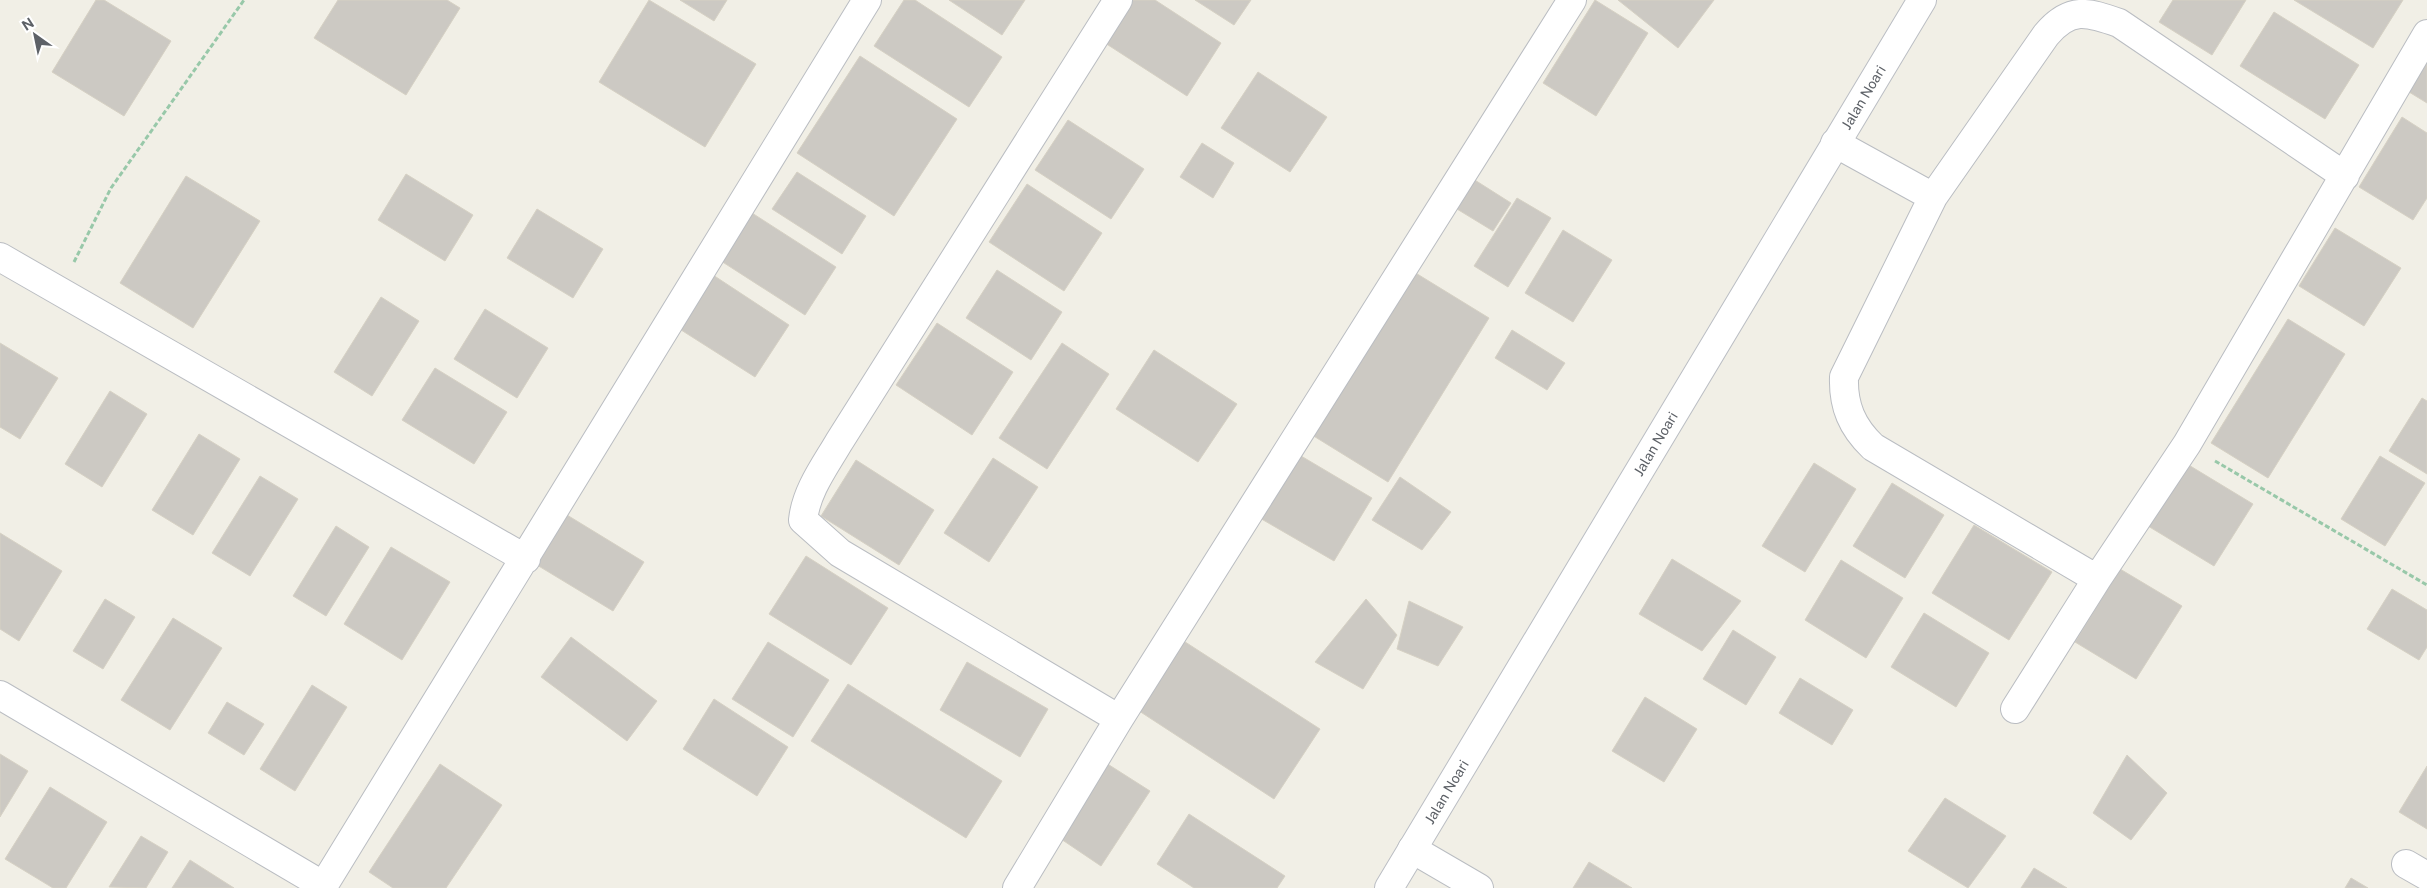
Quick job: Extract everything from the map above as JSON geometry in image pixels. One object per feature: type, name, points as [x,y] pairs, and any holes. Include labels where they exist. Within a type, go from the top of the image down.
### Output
[{"type":"street","points":[[0,695],[323,887],[526,559],[867,0]]},
{"type":"street","points":[[1118,0],[815,482],[804,510],[803,520],[840,553],[1119,719]]},
{"type":"street","points":[[1017,888],[1119,719],[1572,0]]},
{"type":"street","name":"Jalan Noari","points":[[1389,888],[1919,1]]},
{"type":"street","points":[[2097,578],[1873,447],[1859,434],[1848,414],[1843,394],[1844,377],[1933,196],[2046,35],[2058,21],[2075,14],[2094,14],[2120,23],[2345,176]]},
{"type":"street","points":[[2015,709],[2097,578],[2186,444],[2427,34]]},
{"type":"street","points":[[1835,143],[1933,196]]},
{"type":"street","points":[[0,257],[526,559]]},
{"type":"street","points":[[1412,849],[1478,888]]},
{"type":"path","points":[[59,292],[111,188],[244,0]]},
{"type":"path","points":[[2186,444],[2427,585]]},
{"type":"building","points":[[96,0],[104,0],[171,41],[124,116],[52,72]]},
{"type":"building","points":[[338,0],[447,0],[460,8],[406,95],[314,38]]},
{"type":"building","points":[[649,0],[756,64],[705,147],[599,82]]},
{"type":"building","points":[[680,0],[727,0],[714,21]]},
{"type":"building","points":[[904,0],[915,0],[1002,57],[969,107],[874,46]]},
{"type":"building","points":[[949,0],[1025,0],[1002,35]]},
{"type":"building","points":[[1133,0],[1155,0],[1221,43],[1187,96],[1105,43]]},
{"type":"building","points":[[1195,0],[1251,0],[1234,25]]},
{"type":"building","points":[[1595,0],[1648,33],[1596,116],[1543,83]]},
{"type":"building","points":[[1618,0],[1714,0],[1678,48]]},
{"type":"building","points":[[2173,0],[2246,0],[2212,55],[2159,22]]},
{"type":"building","points":[[2294,0],[2403,0],[2373,48]]},
{"type":"building","points":[[2274,12],[2359,65],[2325,119],[2240,66]]},
{"type":"building","points":[[860,56],[957,119],[894,216],[797,153]]},
{"type":"building","points":[[2427,62],[2427,103],[2409,92]]},
{"type":"building","points":[[1258,72],[1327,117],[1290,172],[1221,128]]},
{"type":"building","points":[[2402,117],[2427,133],[2427,198],[2413,220],[2359,187]]},
{"type":"building","points":[[1068,120],[1144,169],[1111,219],[1035,170]]},
{"type":"building","points":[[1202,143],[1234,163],[1213,198],[1180,177]]},
{"type":"building","points":[[797,172],[866,216],[842,254],[772,209]]},
{"type":"building","points":[[406,174],[473,215],[445,261],[378,220]]},
{"type":"building","points":[[186,176],[260,221],[193,328],[120,283]]},
{"type":"building","points":[[1470,177],[1511,203],[1493,231],[1452,206]]},
{"type":"building","points":[[1027,184],[1102,233],[1064,291],[989,242]]},
{"type":"building","points":[[1517,198],[1551,218],[1508,287],[1474,266]]},
{"type":"building","points":[[537,209],[603,249],[573,298],[507,258]]},
{"type":"building","points":[[752,213],[836,267],[805,315],[721,261]]},
{"type":"building","points":[[2335,228],[2401,268],[2364,326],[2299,286]]},
{"type":"building","points":[[1563,230],[1612,260],[1573,322],[1525,293]]},
{"type":"building","points":[[997,270],[1062,312],[1031,360],[966,318]]},
{"type":"building","points":[[1414,272],[1489,318],[1388,482],[1312,435]]},
{"type":"building","points":[[713,275],[789,325],[755,377],[678,328]]},
{"type":"building","points":[[381,297],[419,321],[372,396],[334,372]]},
{"type":"building","points":[[485,309],[548,348],[517,398],[454,359]]},
{"type":"building","points":[[2288,319],[2345,354],[2268,478],[2211,443]]},
{"type":"building","points":[[937,323],[1013,372],[972,435],[896,385]]},
{"type":"building","points":[[1512,330],[1565,363],[1547,390],[1495,358]]},
{"type":"building","points":[[0,343],[58,378],[20,439],[0,427]]},
{"type":"building","points":[[1062,343],[1109,374],[1047,469],[999,438]]},
{"type":"building","points":[[1154,350],[1237,404],[1198,462],[1116,409]]},
{"type":"building","points":[[435,368],[507,412],[474,464],[402,420]]},
{"type":"building","points":[[110,391],[147,414],[102,487],[65,464]]},
{"type":"building","points":[[2422,398],[2427,401],[2427,474],[2389,451]]},
{"type":"building","points":[[199,434],[240,459],[193,535],[152,510]]},
{"type":"building","points":[[1296,453],[1372,498],[1334,561],[1258,517]]},
{"type":"building","points":[[2380,456],[2425,483],[2385,546],[2341,519]]},
{"type":"building","points":[[993,458],[1038,487],[989,562],[944,533]]},
{"type":"building","points":[[856,460],[934,510],[899,565],[821,516]]},
{"type":"building","points":[[1814,463],[1856,489],[1805,572],[1762,546]]},
{"type":"building","points":[[2187,464],[2253,504],[2214,566],[2148,526]]},
{"type":"building","points":[[260,476],[298,499],[250,576],[212,553]]},
{"type":"building","points":[[1400,477],[1451,512],[1422,550],[1372,520]]},
{"type":"building","points":[[1892,483],[1944,515],[1905,578],[1853,546]]},
{"type":"building","points":[[567,515],[644,562],[613,611],[537,565]]},
{"type":"building","points":[[1974,525],[2052,572],[2009,640],[1932,593]]},
{"type":"building","points":[[336,526],[369,547],[326,616],[293,596]]},
{"type":"building","points":[[0,533],[62,571],[19,641],[0,629]]},
{"type":"building","points":[[391,547],[450,582],[402,660],[344,624]]},
{"type":"building","points":[[806,556],[888,608],[851,665],[769,614]]},
{"type":"building","points":[[1672,559],[1741,601],[1702,651],[1639,614]]},
{"type":"building","points":[[1841,560],[1903,598],[1866,658],[1805,620]]},
{"type":"building","points":[[2120,569],[2182,606],[2136,679],[2075,642]]},
{"type":"building","points":[[2392,589],[2427,610],[2427,647],[2419,660],[2367,629]]},
{"type":"building","points":[[105,599],[135,617],[103,669],[73,651]]},
{"type":"building","points":[[1366,599],[1397,635],[1363,689],[1315,662]]},
{"type":"building","points":[[1409,601],[1463,627],[1438,666],[1397,649]]},
{"type":"building","points":[[1924,613],[1989,653],[1956,707],[1891,667]]},
{"type":"building","points":[[173,618],[222,648],[170,730],[121,700]]},
{"type":"building","points":[[1733,630],[1776,657],[1746,705],[1703,679]]},
{"type":"building","points":[[571,637],[657,701],[627,741],[541,677]]},
{"type":"building","points":[[1179,638],[1320,729],[1274,799],[1133,707]]},
{"type":"building","points":[[768,642],[829,680],[793,737],[732,699]]},
{"type":"building","points":[[967,662],[1048,709],[1020,757],[940,710]]},
{"type":"building","points":[[1800,678],[1853,710],[1832,745],[1779,713]]},
{"type":"building","points":[[848,684],[1002,781],[966,838],[811,741]]},
{"type":"building","points":[[312,685],[347,707],[295,791],[260,769]]},
{"type":"building","points":[[1645,697],[1697,729],[1664,782],[1612,751]]},
{"type":"building","points":[[714,699],[788,747],[757,796],[683,749]]},
{"type":"building","points":[[227,702],[264,724],[244,755],[208,733]]},
{"type":"building","points":[[0,754],[28,771],[0,817]]},
{"type":"building","points":[[2127,755],[2167,793],[2131,840],[2093,813]]},
{"type":"building","points":[[1106,763],[1150,791],[1101,866],[1058,837]]},
{"type":"building","points":[[440,764],[502,805],[446,888],[393,888],[369,872]]},
{"type":"building","points":[[2427,766],[2427,829],[2399,812]]},
{"type":"building","points":[[50,787],[107,822],[66,888],[53,888],[5,859]]},
{"type":"building","points":[[1945,798],[2006,836],[1968,888],[1908,851]]},
{"type":"building","points":[[1189,814],[1285,876],[1277,888],[1194,888],[1157,864]]},
{"type":"building","points":[[141,836],[168,852],[146,888],[109,887]]},
{"type":"building","points":[[190,860],[234,888],[172,888]]},
{"type":"building","points":[[1589,862],[1632,888],[1573,888]]},
{"type":"building","points":[[2034,868],[2067,888],[2021,888]]},
{"type":"building","points":[[2351,878],[2368,888],[2345,888]]}]
